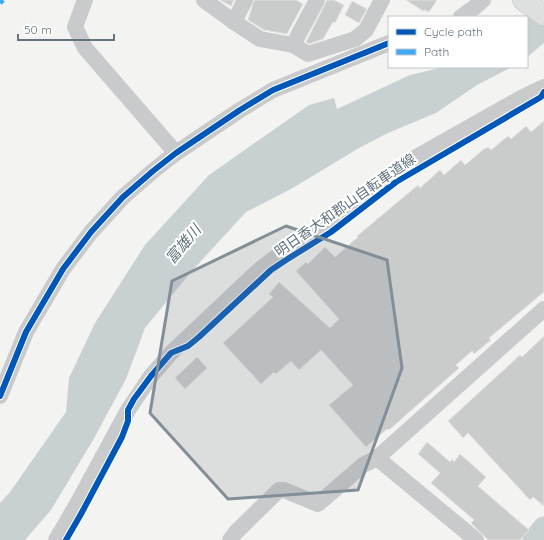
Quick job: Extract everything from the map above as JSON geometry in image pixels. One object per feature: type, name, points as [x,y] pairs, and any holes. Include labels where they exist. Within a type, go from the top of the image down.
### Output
[{"type":"main road","points":[[523,0],[544,15]]},
{"type":"street","points":[[85,0],[75,27],[85,48],[176,153]]},
{"type":"street","points":[[204,0],[234,22],[260,38],[293,45],[308,54],[355,38],[366,30],[382,0]]},
{"type":"street","points":[[234,22],[245,0]]},
{"type":"street","points":[[293,45],[317,0]]},
{"type":"street","points":[[462,16],[483,0]]},
{"type":"street","points":[[0,396],[26,332],[62,269],[91,232],[123,197],[176,153],[240,110],[273,90],[388,43]]},
{"type":"street","points":[[62,536],[128,410],[151,376],[171,353],[259,270],[280,254],[342,214],[391,174],[413,159],[544,87]]},
{"type":"street","points":[[230,540],[236,532],[279,490],[284,490],[318,504],[363,465],[377,458],[544,309]]},
{"type":"street","points":[[377,458],[476,540]]},
{"type":"highlighted area","points":[[286,226],[387,260],[402,368],[358,490],[228,499],[150,413],[172,281]]},
{"type":"water","points":[[544,5],[544,43],[528,56],[528,18]]},
{"type":"water","name":"富雄川","points":[[440,68],[510,68],[477,85],[436,113],[388,133],[359,148],[291,189],[246,212],[191,272],[145,328],[126,379],[93,440],[51,510],[25,540],[0,540],[0,503],[10,492],[66,412],[69,378],[95,323],[145,245],[209,175],[309,105],[334,98],[337,109],[410,75]]},
{"type":"building","points":[[220,0],[234,0],[231,6]]},
{"type":"building","points":[[254,0],[296,0],[303,4],[287,34],[264,30],[248,20]]},
{"type":"building","points":[[327,0],[334,0],[344,5],[335,23],[333,22],[323,39],[309,44],[306,42]]},
{"type":"building","points":[[406,0],[437,0],[429,12],[423,11]]},
{"type":"building","points":[[352,1],[367,9],[359,23],[345,15]]},
{"type":"building","points":[[544,121],[544,292],[489,338],[491,340],[474,354],[472,351],[456,365],[459,368],[389,430],[387,429],[366,447],[329,405],[353,385],[321,350],[299,370],[291,361],[276,374],[274,372],[261,384],[223,343],[273,297],[269,294],[279,282],[330,328],[339,319],[296,271],[306,262],[308,264],[325,247],[335,257],[358,237],[357,236],[418,185],[420,188],[440,170],[444,175],[461,160],[465,165],[485,148],[486,149],[488,147],[491,150],[508,136],[511,139],[526,126],[531,132]]},
{"type":"building","points":[[544,336],[544,506],[533,497],[530,500],[468,433],[463,438],[448,421],[520,355],[522,357]]},
{"type":"building","points":[[197,357],[207,368],[185,389],[175,378]]},
{"type":"building","points":[[427,442],[450,462],[452,459],[454,462],[460,454],[486,477],[478,486],[529,530],[520,540],[488,540],[471,523],[474,520],[431,483],[440,473],[418,454]]},
{"type":"waterway","points":[[534,540],[544,528]]},
{"type":"marked path","points":[[0,3],[3,0]]},
{"type":"cycle path","points":[[0,396],[26,332],[63,269],[91,232],[123,197],[176,153],[240,110],[273,90],[388,43]]},
{"type":"cycle path","name":"明日香大和郡山自転車道線","points":[[66,540],[122,437],[128,421],[128,410],[134,399],[171,353],[188,346],[199,337],[271,270],[331,232],[396,182],[541,97],[544,92]]}]
